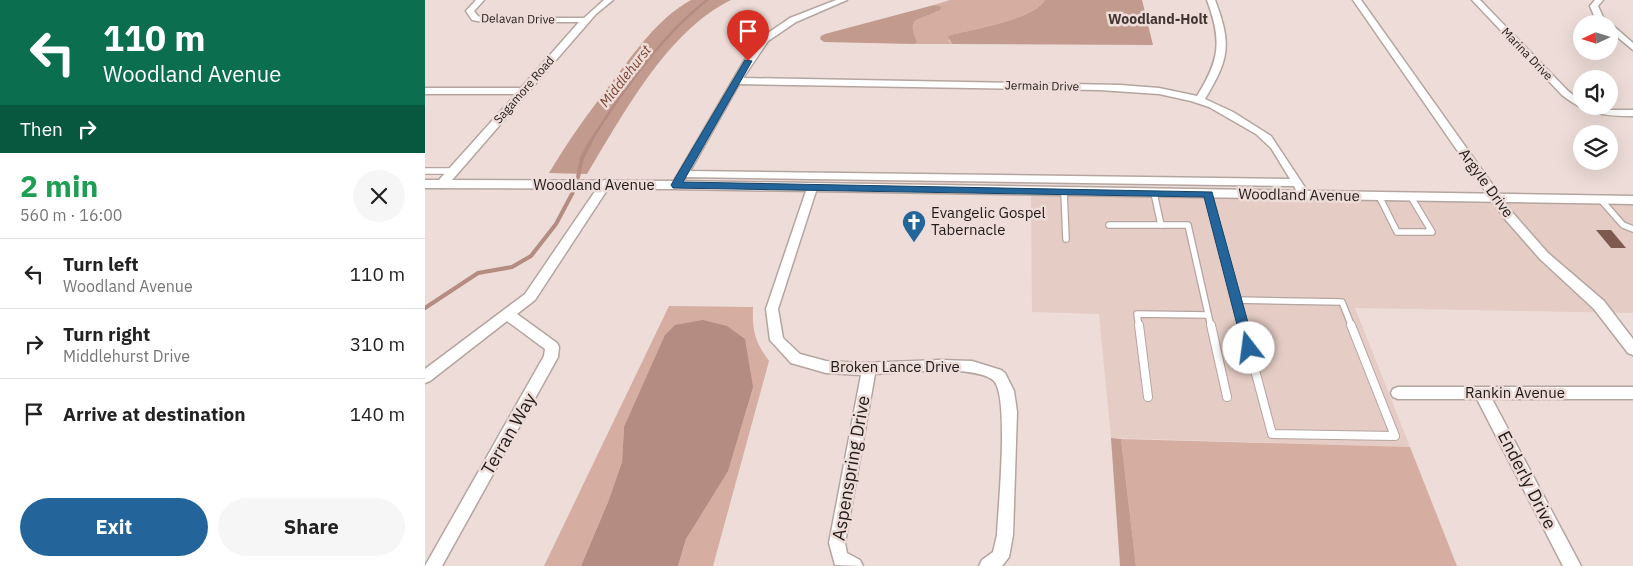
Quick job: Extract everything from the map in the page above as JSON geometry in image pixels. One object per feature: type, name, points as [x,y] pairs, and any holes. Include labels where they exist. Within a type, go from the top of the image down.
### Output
[{"type":"street","name":"Delavan Drive","points":[[480,0],[470,12],[475,18],[483,20],[586,20]]},
{"type":"street","name":"Sagamore Road","points":[[442,184],[586,20],[609,0]]},
{"type":"street","points":[[843,0],[793,20],[765,39],[748,61],[680,180],[1298,183]]},
{"type":"street","points":[[1200,99],[1217,73],[1224,51],[1224,40],[1211,0]]},
{"type":"street","name":"Argyle Drive","points":[[1357,0],[1507,215],[1544,256],[1599,305],[1633,349]]},
{"type":"street","name":"Marina Drive","points":[[1476,0],[1565,93],[1573,98]]},
{"type":"street","points":[[1598,15],[1594,6],[1599,0]]},
{"type":"street","points":[[1618,34],[1633,47]]},
{"type":"street","name":"Jermain Drive","points":[[737,82],[1137,87],[1171,92],[1200,99],[1230,113],[1269,139],[1305,195]]},
{"type":"street","points":[[425,91],[523,90]]},
{"type":"street","points":[[1618,113],[1633,113]]},
{"type":"street","name":"Woodland Avenue","points":[[425,184],[606,184],[680,180],[812,188],[1633,200]]},
{"type":"street","points":[[425,377],[508,315],[538,287],[606,184]]},
{"type":"street","name":"Broken Lance Drive","points":[[812,188],[772,309],[771,323],[774,335],[788,354],[812,365],[845,369],[963,367],[986,370],[997,374],[1007,390],[1010,412],[1005,535],[1000,557],[988,566]]},
{"type":"street","name":"Terran Way","points":[[433,566],[551,357],[553,347],[547,341],[508,315]]},
{"type":"street","name":"Aspenspring Drive","points":[[850,565],[839,557],[837,542],[869,368]]},
{"type":"street","name":"Rankin Avenue","points":[[1398,393],[1633,393]]},
{"type":"street","name":"Enderly Drive","points":[[1483,394],[1572,566]]},
{"type":"lane","points":[[425,171],[453,171]]},
{"type":"lane","points":[[1064,192],[1066,239]]},
{"type":"lane","points":[[1154,193],[1161,225]]},
{"type":"lane","points":[[1208,194],[1236,300],[1272,434],[1395,436],[1343,302],[1236,300]]},
{"type":"lane","points":[[1379,196],[1397,232],[1432,232],[1411,197]]},
{"type":"lane","points":[[1601,200],[1623,224],[1633,229]]},
{"type":"lane","points":[[1109,225],[1188,225],[1227,397]]},
{"type":"lane","points":[[1148,397],[1137,314],[1208,315]]},
{"type":"shaded area","points":[[691,0],[731,0],[708,14],[667,53],[648,76],[587,174],[549,173],[587,116],[638,48],[657,26]]},
{"type":"shaded area","points":[[950,0],[1045,0],[1038,7],[1016,18],[988,27],[951,35],[949,41],[952,44],[914,44],[916,42],[913,29],[916,21],[937,12],[940,6],[934,5]]},
{"type":"shaded area","points":[[1045,0],[1142,0],[1153,45],[952,44],[948,37],[1016,18],[1038,7]]},
{"type":"shaded area","points":[[934,5],[940,6],[941,9],[914,22],[913,27],[917,42],[914,44],[824,42],[820,39],[825,34]]},
{"type":"shaded area","points":[[1031,192],[1633,200],[1633,313],[1355,308],[1410,447],[1111,438],[1099,314],[1032,312]]},
{"type":"shaded area","points":[[669,306],[753,307],[755,336],[760,348],[769,361],[713,566],[678,566],[686,539],[701,513],[624,427],[622,462],[608,502],[581,566],[544,566]]},
{"type":"shaded area","points":[[703,320],[727,326],[745,339],[753,387],[728,471],[686,539],[678,566],[581,566],[608,502],[622,462],[624,427],[665,335],[675,325]]},
{"type":"shaded area","points":[[1111,438],[1121,439],[1136,566],[1120,566]]},
{"type":"shaded area","points":[[1121,439],[1410,447],[1457,566],[1136,566]]},
{"type":"building","points":[[1596,230],[1611,230],[1626,248],[1611,248]]},
{"type":"waterway","name":"Middlehurst","points":[[590,142],[643,66],[673,31],[707,0]]},
{"type":"waterway","name":"Middlehurst","points":[[578,177],[582,158],[591,141]]},
{"type":"waterway","name":"Middlehurst","points":[[425,308],[478,273],[512,267],[531,256],[556,224],[573,192]]},
{"type":"place","name":"Evangelic Gospel Tabernacle","points":[[914,243]]},
{"type":"district","name":"Woodland-Holt","points":[[1158,19]]},
{"type":"route","points":[[748,61],[676,185],[1208,194],[1249,348]]}]
